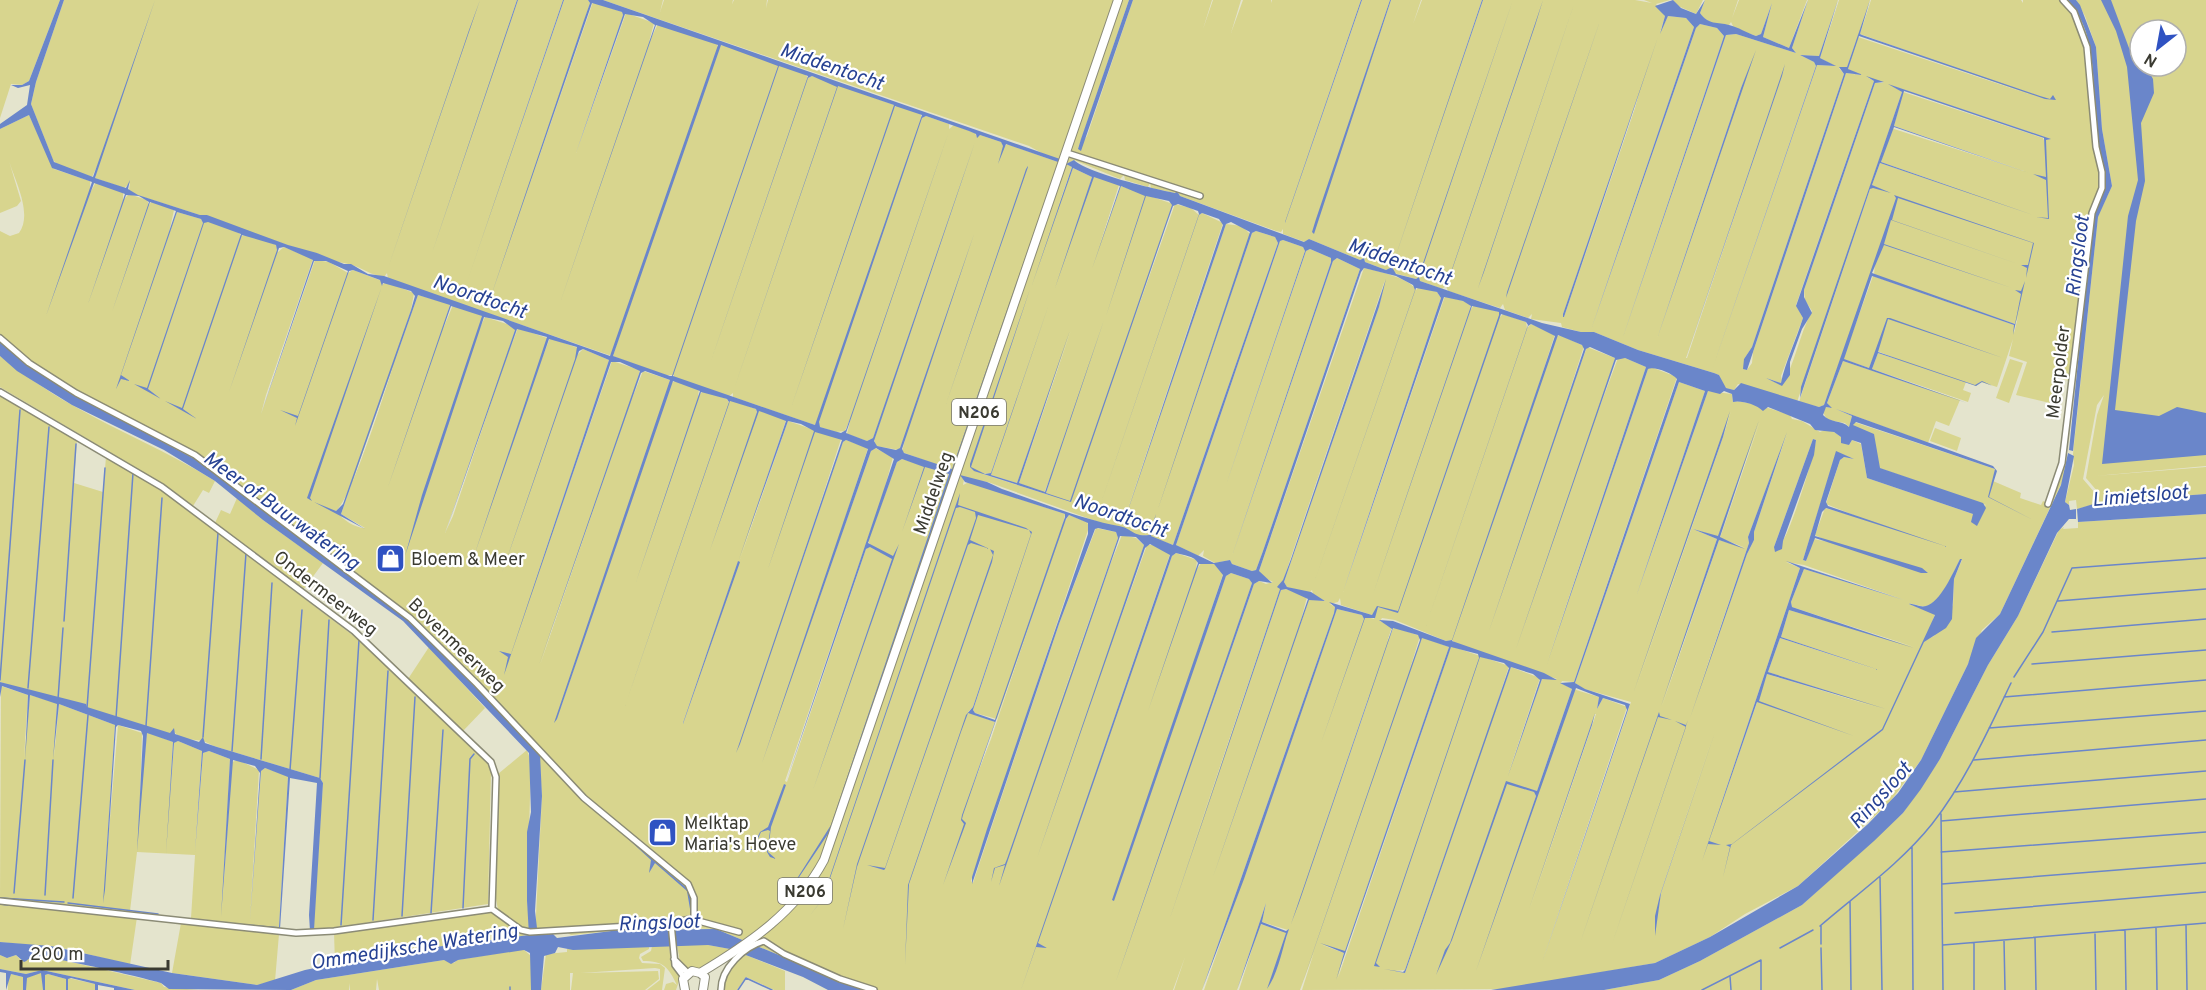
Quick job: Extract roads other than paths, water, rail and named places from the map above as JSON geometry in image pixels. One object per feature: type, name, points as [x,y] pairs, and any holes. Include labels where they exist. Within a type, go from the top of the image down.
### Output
[{"type":"main road","name":"Middelweg","points":[[703,977],[723,961],[752,944],[797,902],[817,874],[831,843],[1119,0]]},
{"type":"main road","name":"N206","points":[[683,983],[703,977]]},
{"type":"main road","points":[[703,977],[703,990]]},
{"type":"street","name":"Meerpolder","points":[[2048,504],[2062,463],[2091,213],[2102,188],[2087,47],[2074,12],[2063,0]]},
{"type":"street","points":[[1067,153],[1200,196]]},
{"type":"street","name":"Bovenmeerweg","points":[[0,338],[29,363],[76,393],[195,455],[423,629],[584,798],[688,884],[694,898],[694,920]]},
{"type":"street","name":"Ondermeerweg","points":[[0,392],[162,487],[354,631],[491,762],[496,777],[492,909]]},
{"type":"street","points":[[0,901],[296,933],[334,931],[492,909],[521,930],[671,925],[694,920],[740,932]]},
{"type":"street","points":[[671,925],[674,959],[683,983]]},
{"type":"street","points":[[752,944],[766,942],[795,959],[840,979],[874,990]]},
{"type":"street","points":[[721,990],[728,968],[739,953]]},
{"type":"water","points":[[60,0],[64,0],[36,82],[31,104],[54,162],[93,177],[155,0],[95,178],[126,188],[130,180],[128,189],[138,195],[200,215],[207,215],[288,245],[344,264],[351,264],[368,274],[384,276],[610,356],[718,45],[656,25],[561,300],[655,25],[643,17],[625,14],[576,153],[623,15],[622,12],[592,3],[490,299],[590,3],[588,0],[603,0],[1060,159],[1058,162],[1006,144],[998,164],[1003,146],[1001,142],[980,135],[977,138],[976,134],[969,131],[926,116],[922,118],[819,422],[820,427],[841,433],[846,430],[948,134],[846,433],[867,441],[873,438],[975,142],[874,441],[877,446],[896,450],[900,448],[974,234],[902,449],[904,453],[952,469],[1053,177],[830,831],[779,907],[831,825],[949,474],[925,467],[902,532],[924,467],[902,459],[897,462],[868,543],[893,556],[899,544],[813,790],[892,559],[870,547],[866,549],[786,782],[894,459],[876,448],[871,451],[762,763],[868,449],[846,440],[843,442],[736,753],[842,440],[815,432],[768,569],[814,431],[801,424],[788,421],[739,559],[786,421],[759,411],[710,550],[757,412],[756,409],[730,401],[625,706],[729,402],[727,399],[701,392],[636,582],[700,391],[673,381],[554,723],[670,380],[645,371],[641,373],[539,665],[640,371],[620,362],[611,362],[504,675],[508,657],[499,651],[511,654],[609,360],[583,349],[579,351],[502,573],[575,359],[577,347],[549,339],[474,556],[547,337],[517,329],[445,534],[515,330],[503,321],[484,317],[405,556],[422,495],[482,316],[451,306],[388,487],[450,305],[418,295],[341,514],[365,529],[314,502],[336,511],[343,504],[415,296],[411,291],[383,283],[382,286],[380,280],[353,270],[349,271],[295,426],[297,418],[280,410],[298,416],[348,271],[326,261],[314,261],[261,414],[313,260],[284,247],[279,248],[229,392],[277,250],[276,245],[242,235],[183,409],[197,419],[165,401],[182,408],[241,234],[208,222],[204,223],[148,389],[161,399],[134,384],[147,388],[203,223],[201,219],[177,212],[121,375],[130,381],[121,379],[116,389],[176,211],[150,202],[112,312],[149,202],[139,196],[126,195],[88,304],[125,194],[94,183],[46,316],[92,182],[52,168],[29,115],[0,129],[0,124],[27,105],[30,85],[18,88],[11,85],[22,85],[29,81]],"holes":[[[721,45],[778,66],[672,376],[670,376],[613,356]],[[779,66],[808,76],[711,361],[808,78],[812,76],[837,87],[734,389],[838,86],[894,105],[792,405],[895,106],[922,115],[815,425],[673,376]]]},
{"type":"water","points":[[480,0],[388,268],[469,30]]},
{"type":"water","points":[[517,0],[518,0],[432,253]]},
{"type":"water","points":[[564,0],[467,282],[479,247]]},
{"type":"water","points":[[1129,0],[1133,0],[1081,151],[1078,149],[1081,139]]},
{"type":"water","points":[[1362,0],[1285,223],[1285,222]]},
{"type":"water","points":[[1390,0],[1314,234],[1312,232],[1316,219]]},
{"type":"water","points":[[1482,0],[1483,0],[1394,261]]},
{"type":"water","points":[[1513,0],[1422,269],[1421,269]]},
{"type":"water","points":[[1543,0],[1535,26],[1449,279],[1449,278]]},
{"type":"water","points":[[1673,0],[1681,8],[1696,14],[1705,0],[1700,13],[1706,20],[1732,26],[1756,36],[1761,34],[1772,3],[1763,37],[1789,48],[1808,0],[1792,48],[1796,53],[1736,34],[1726,35],[1623,337],[1724,36],[1717,28],[1700,24],[1696,28],[1592,327],[1694,27],[1686,18],[1668,16],[1660,34],[1665,16],[1655,6]]},
{"type":"water","points":[[1838,0],[1820,58],[1836,66],[1817,65],[1713,367],[1816,66],[1814,62],[1800,55],[1819,56]]},
{"type":"water","points":[[1870,0],[1860,34],[2040,96],[2050,99],[2053,95],[2056,100],[2045,99],[1859,36],[1848,69],[1863,75],[1846,73],[1747,370],[1743,369],[1744,359],[1752,347],[1844,74],[1839,67],[1847,67]]},
{"type":"water","points":[[2068,0],[2076,0],[2080,5],[2096,47],[2102,129],[2112,186],[2098,217],[2073,451],[2069,450],[2093,215],[2103,193],[2105,180],[2098,144],[2090,50],[2079,15]]},
{"type":"water","points":[[2101,0],[2111,0],[2128,45],[2128,77],[2127,67],[2116,31]]},
{"type":"water","points":[[1574,4],[1484,272],[1478,288]]},
{"type":"water","points":[[1602,15],[1506,298],[1507,292]]},
{"type":"water","points":[[1658,37],[1564,317],[1563,317],[1563,314]]},
{"type":"water","points":[[1756,50],[1657,339],[1741,88]]},
{"type":"water","points":[[1785,64],[1782,76],[1686,358]]},
{"type":"water","points":[[1866,76],[1884,82],[1875,83],[1804,290],[1804,297],[1812,313],[1802,329],[1790,362],[1790,375],[1782,386],[1766,378],[1781,383],[1803,318],[1796,306],[1874,81]]},
{"type":"water","points":[[2128,78],[2152,78],[2154,93],[2141,123],[2145,181],[2136,221],[2115,410],[2159,416],[2177,407],[2206,413],[2206,455],[2102,464],[2128,216],[2138,180]]},
{"type":"water","points":[[1888,84],[2051,139],[2046,140],[2049,219],[2036,217],[2048,218],[2046,180],[2033,174],[2046,177],[2044,138],[1904,91],[1894,126],[2029,173],[1894,127],[1881,162],[2033,215],[1880,163],[1872,185],[1891,193],[1870,189],[1800,398],[1801,387],[1902,92]]},
{"type":"water","points":[[1074,160],[1092,170],[1122,180],[1175,193],[1177,191],[1180,196],[1304,242],[1309,239],[1360,260],[1364,258],[1365,262],[1386,270],[1392,267],[1396,274],[1416,279],[1419,277],[1420,281],[1542,323],[1581,332],[1594,332],[1638,350],[1714,373],[1719,375],[1726,388],[1734,390],[1741,383],[1819,407],[1824,405],[1896,198],[1894,195],[2034,243],[2026,278],[2027,268],[2021,265],[2028,265],[2033,243],[1898,198],[1892,220],[2018,264],[1891,220],[1884,244],[2012,288],[1884,245],[1872,273],[2015,324],[2021,294],[2015,290],[2021,291],[2025,281],[2013,335],[2014,325],[1872,276],[1844,359],[1869,368],[1887,318],[2003,358],[1888,319],[1878,352],[1975,385],[1982,381],[1993,386],[1982,382],[1976,386],[1878,353],[1872,369],[1967,403],[1843,361],[1827,403],[1832,408],[1826,407],[1823,415],[1849,427],[1852,416],[1836,409],[1993,466],[1997,471],[1989,497],[2037,522],[1988,497],[1995,469],[1856,422],[1853,425],[1874,434],[1880,468],[1983,503],[1986,508],[1977,526],[1971,522],[1973,514],[1867,478],[1861,443],[1852,440],[1849,445],[1841,443],[1841,437],[1834,432],[1815,430],[1810,424],[1768,407],[1763,411],[1748,403],[1733,402],[1732,394],[1724,391],[1720,394],[1708,391],[1637,594],[1705,391],[1679,382],[1575,683],[1585,689],[1630,704],[1542,963],[1627,710],[1625,705],[1603,698],[1597,709],[1599,697],[1576,688],[1476,971],[1536,796],[1534,792],[1507,784],[1452,940],[1436,975],[1450,943],[1506,781],[1537,791],[1572,689],[1560,683],[1574,682],[1677,379],[1675,377],[1658,369],[1648,369],[1547,664],[1646,367],[1625,358],[1616,360],[1516,649],[1615,358],[1590,347],[1586,349],[1489,631],[1584,349],[1582,345],[1558,335],[1452,641],[1544,673],[1557,680],[1542,679],[1508,776],[1540,680],[1533,674],[1511,667],[1405,973],[1384,969],[1403,972],[1405,970],[1509,668],[1504,663],[1480,657],[1376,963],[1380,967],[1374,966],[1479,658],[1478,654],[1451,647],[1336,980],[1344,953],[1320,943],[1345,951],[1449,647],[1422,638],[1300,990],[1420,640],[1418,635],[1393,628],[1291,924],[1392,629],[1379,620],[1393,621],[1446,641],[1452,640],[1555,336],[1531,324],[1528,326],[1426,626],[1528,325],[1526,322],[1501,314],[1398,613],[1378,607],[1375,618],[1365,618],[1321,743],[1364,619],[1362,615],[1337,609],[1244,879],[1202,990],[1334,613],[1335,607],[1329,602],[1372,615],[1377,606],[1398,611],[1499,312],[1472,306],[1372,597],[1471,306],[1463,301],[1444,297],[1343,592],[1441,298],[1437,292],[1416,288],[1314,583],[1415,290],[1413,285],[1396,276],[1364,268],[1361,272],[1259,571],[1272,583],[1259,581],[1254,584],[1116,981],[1252,583],[1249,579],[1231,573],[1226,576],[1114,901],[1112,900],[1223,575],[1214,564],[1199,564],[1148,711],[1198,563],[1192,557],[1176,553],[1172,556],[1038,943],[1047,948],[1036,947],[1021,990],[1170,555],[1150,544],[1145,548],[1037,858],[1144,545],[1136,537],[1120,536],[999,886],[1005,865],[995,868],[991,882],[994,868],[1005,864],[1007,859],[1118,538],[1116,532],[1095,529],[1059,624],[972,884],[972,877],[987,829],[1088,534],[1088,523],[1069,515],[1066,519],[963,815],[962,819],[966,823],[943,885],[964,824],[961,820],[962,815],[995,722],[968,713],[961,732],[909,884],[905,965],[908,885],[966,715],[973,707],[1031,534],[1029,530],[1032,532],[973,710],[975,713],[995,720],[1065,514],[965,482],[960,475],[987,482],[1075,515],[1123,527],[1139,535],[1149,535],[1156,514],[1151,536],[1173,545],[1278,243],[1275,237],[1256,231],[1252,233],[1158,509],[1250,232],[1231,222],[1226,224],[1124,522],[1223,225],[1219,219],[1202,213],[1199,215],[1098,512],[1199,214],[1198,211],[1178,204],[1173,206],[1071,502],[974,471],[970,467],[970,464],[1030,289],[971,467],[985,474],[991,473],[1049,304],[991,475],[1017,483],[1070,330],[1019,483],[1045,492],[1104,320],[1046,493],[1070,501],[1172,205],[1169,201],[1146,196],[1106,316],[1145,196],[1121,186],[1092,269],[1120,186],[1094,177],[1055,288],[1092,177],[1073,168],[1032,285],[1072,167],[1066,164]],"holes":[[[1280,241],[1303,247],[1305,251],[1226,485],[1306,251],[1310,249],[1331,258],[1331,262],[1232,556],[1333,261],[1337,258],[1360,269],[1256,570],[1252,571],[1232,564],[1230,560],[1214,563],[1176,545]]]},
{"type":"water","points":[[1028,167],[946,404],[1026,169]]},
{"type":"water","points":[[1386,279],[1379,307],[1284,582],[1287,587],[1311,592],[1325,601],[1309,600],[1213,877],[1308,599],[1286,589],[1281,590],[1170,918],[1280,589],[1277,587],[1283,580],[1291,559]]},
{"type":"water","points":[[382,287],[310,498],[312,501],[307,498]]},
{"type":"water","points":[[0,342],[65,390],[206,465],[302,538],[422,632],[540,754],[542,796],[535,911],[537,928],[534,929],[534,935],[553,934],[557,938],[619,930],[716,929],[863,990],[828,990],[803,977],[730,949],[708,945],[573,950],[558,947],[555,953],[544,956],[541,990],[531,990],[530,953],[524,950],[458,960],[451,964],[444,960],[316,980],[291,990],[169,989],[161,983],[72,962],[32,957],[24,962],[16,955],[7,958],[0,955],[0,942],[51,946],[172,973],[257,985],[305,970],[388,953],[529,935],[527,832],[531,812],[529,753],[403,621],[263,520],[215,481],[164,450],[72,405],[17,371],[0,356]]},
{"type":"water","points":[[1730,411],[1723,437],[1634,691]]},
{"type":"water","points":[[1759,420],[1720,537],[1745,549],[1719,540],[1661,706],[1717,539],[1693,529],[1718,536]]},
{"type":"water","points":[[1787,432],[1754,532],[1754,540],[1747,554],[1690,718],[1749,543],[1748,537]]},
{"type":"water","points":[[1813,439],[1816,440],[1814,455],[1782,549],[1775,552],[1774,547]]},
{"type":"water","points":[[1836,451],[1854,459],[1844,457],[1840,460],[1826,502],[1828,506],[1948,547],[1826,508],[1822,512],[1815,536],[1922,568],[1928,573],[1921,573],[1815,538],[1806,561],[1803,560]]},
{"type":"water","points":[[2068,453],[2074,456],[2065,502],[2069,505],[2070,510],[2076,509],[2076,519],[2069,519],[2057,533],[2018,616],[1988,665],[1940,759],[1903,813],[1874,841],[1802,905],[1700,961],[1659,980],[1604,990],[1491,990],[1655,963],[1710,937],[1798,886],[1868,824],[1898,793],[1921,760],[1968,664],[1976,638],[2000,614],[2061,485]]},
{"type":"water","points":[[960,493],[958,505],[1029,530],[978,515],[970,540],[989,549],[971,543],[968,545],[857,867],[843,929],[857,864],[976,518],[975,512],[960,507],[956,508],[823,899],[810,915],[822,900]]},
{"type":"water","points":[[2206,494],[2206,514],[2078,522],[2077,509],[2100,502]]},
{"type":"water","points":[[990,549],[994,551],[992,562],[885,869],[867,865],[885,868],[993,555]]},
{"type":"water","points":[[1962,559],[1954,579],[1952,619],[1946,628],[1924,642],[1883,730],[1731,845],[1723,877],[1730,847],[1726,845],[1732,844],[1882,729],[1935,615],[1909,604],[1924,606],[1931,604],[1946,586]]},
{"type":"water","points":[[738,561],[740,562],[683,724],[683,723]]},
{"type":"water","points":[[1786,561],[1904,600],[1804,569],[1791,602],[1792,607],[1914,648],[1789,610],[1781,637],[1879,670],[1780,638],[1768,672],[1886,709],[1767,674],[1759,701],[1854,736],[1757,702],[1709,841],[1721,845],[1708,844],[1702,861],[1800,568]]},
{"type":"water","points":[[0,682],[86,704],[87,707],[170,733],[174,728],[175,734],[199,742],[203,737],[205,743],[320,778],[323,783],[314,930],[310,931],[309,915],[317,783],[290,778],[280,929],[230,923],[279,927],[288,777],[265,768],[261,771],[250,920],[260,773],[255,766],[233,760],[221,917],[230,759],[209,751],[203,753],[195,852],[202,751],[178,741],[174,743],[166,853],[173,742],[147,733],[137,852],[143,736],[141,731],[118,725],[116,727],[103,903],[115,725],[59,704],[53,760],[57,704],[30,695],[25,760],[28,695],[2,686],[0,697]]},
{"type":"water","points":[[1659,712],[1660,716],[1672,720],[1658,717],[1579,946]]},
{"type":"water","points":[[1595,713],[1592,725],[1529,909]]},
{"type":"water","points":[[1715,732],[1661,893],[1655,936],[1655,916],[1660,895]]},
{"type":"water","points":[[784,784],[786,785],[771,827],[768,852],[776,859],[770,857],[767,852],[770,831],[768,830],[761,832],[753,850],[741,850],[752,849],[760,832],[768,827]]},
{"type":"water","points":[[626,837],[689,890],[692,900],[691,915],[687,891],[655,863],[649,873],[651,860]]},
{"type":"water","points":[[1266,903],[1262,922],[1286,931],[1289,929],[1277,968],[1267,989],[1286,933],[1261,924],[1237,990]]},
{"type":"water","points":[[0,969],[26,974],[42,970],[135,990],[114,990],[114,988],[98,985],[98,990],[95,990],[95,984],[71,978],[68,979],[68,990],[66,990],[66,979],[48,974],[45,975],[45,990],[43,990],[41,973],[27,978],[26,990],[23,990],[23,977],[11,974],[6,990],[6,973],[0,972]]},
{"type":"waterway","points":[[0,680],[20,410]]},
{"type":"waterway","points":[[28,688],[49,427]]},
{"type":"waterway","points":[[64,621],[76,444]]},
{"type":"waterway","points":[[87,708],[105,468]]},
{"type":"waterway","points":[[116,718],[133,473]]},
{"type":"waterway","points":[[146,726],[162,498]]},
{"type":"waterway","points":[[203,737],[218,533]]},
{"type":"waterway","points":[[232,751],[246,553]]},
{"type":"waterway","points":[[2014,677],[2043,632],[2072,568],[2206,558]]},
{"type":"waterway","points":[[261,759],[272,583]]},
{"type":"waterway","points":[[2058,601],[2206,589]]},
{"type":"waterway","points":[[290,770],[302,610]]},
{"type":"waterway","points":[[2052,632],[2206,619]]},
{"type":"waterway","points":[[320,778],[329,620]]},
{"type":"waterway","points":[[58,699],[63,628]]},
{"type":"waterway","points":[[341,925],[359,640]]},
{"type":"waterway","points":[[2032,664],[2206,650]]},
{"type":"waterway","points":[[373,920],[388,671]]},
{"type":"waterway","points":[[2004,697],[2206,680]]},
{"type":"waterway","points":[[1820,926],[1893,865],[1932,824],[1965,774],[2011,683]]},
{"type":"waterway","points":[[402,916],[415,697]]},
{"type":"waterway","points":[[1989,728],[2206,711]]},
{"type":"waterway","points":[[73,898],[88,715]]},
{"type":"waterway","points":[[431,913],[443,730]]},
{"type":"waterway","points":[[1974,760],[2206,740]]},
{"type":"waterway","points":[[463,908],[470,759],[474,754]]},
{"type":"waterway","points":[[14,893],[25,760]]},
{"type":"waterway","points":[[45,895],[53,760]]},
{"type":"waterway","points":[[1954,792],[2206,771]]},
{"type":"waterway","points":[[1941,821],[2206,799]]},
{"type":"waterway","points":[[1941,814],[1943,990]]},
{"type":"waterway","points":[[1941,852],[2206,832]]},
{"type":"waterway","points":[[1912,847],[1913,990]]},
{"type":"waterway","points":[[1942,884],[2206,863]]},
{"type":"waterway","points":[[1880,877],[1882,990]]},
{"type":"waterway","points":[[1955,913],[2206,892]]},
{"type":"waterway","points":[[0,898],[64,902]]},
{"type":"waterway","points":[[1850,901],[1851,990]]},
{"type":"waterway","points":[[68,903],[158,914]]},
{"type":"waterway","points":[[0,904],[8,905]]},
{"type":"waterway","points":[[1943,945],[2206,923]]},
{"type":"waterway","points":[[2186,925],[2187,990]]},
{"type":"waterway","points":[[1821,926],[1821,944]]},
{"type":"waterway","points":[[2156,928],[2157,990]]},
{"type":"waterway","points":[[1780,948],[1813,930]]},
{"type":"waterway","points":[[2125,931],[2126,990]]},
{"type":"waterway","points":[[2095,934],[2096,990]]},
{"type":"waterway","points":[[2035,938],[2036,990]]},
{"type":"waterway","points":[[2004,940],[2005,990]]},
{"type":"waterway","points":[[1974,943],[1974,990]]},
{"type":"waterway","points":[[1821,948],[1822,990]]},
{"type":"waterway","points":[[1702,990],[1761,960],[1761,990]]},
{"type":"waterway","points":[[1730,976],[1731,990]]},
{"type":"waterway","points":[[738,990],[746,978],[772,990]]},
{"type":"place","name":"Bloem & Meer","points":[[390,559]]},
{"type":"place","name":"Melktap Maria's Hoeve","points":[[663,833]]},
{"type":"water label","name":"Middentocht","points":[[832,66]]},
{"type":"water label","name":"Ringsloot","points":[[2077,256]]},
{"type":"water label","name":"Middentocht","points":[[1400,261]]},
{"type":"water label","name":"Noordtocht","points":[[480,296]]},
{"type":"water label","name":"Limietsloot","points":[[2140,495]]},
{"type":"water label","name":"Meer of Buurwatering","points":[[282,510]]},
{"type":"water label","name":"Noordtocht","points":[[1121,515]]},
{"type":"water label","name":"Ringsloot","points":[[1880,795]]},
{"type":"water label","name":"Ringsloot","points":[[659,922]]},
{"type":"water label","name":"Ommedijksche Watering","points":[[414,946]]}]
